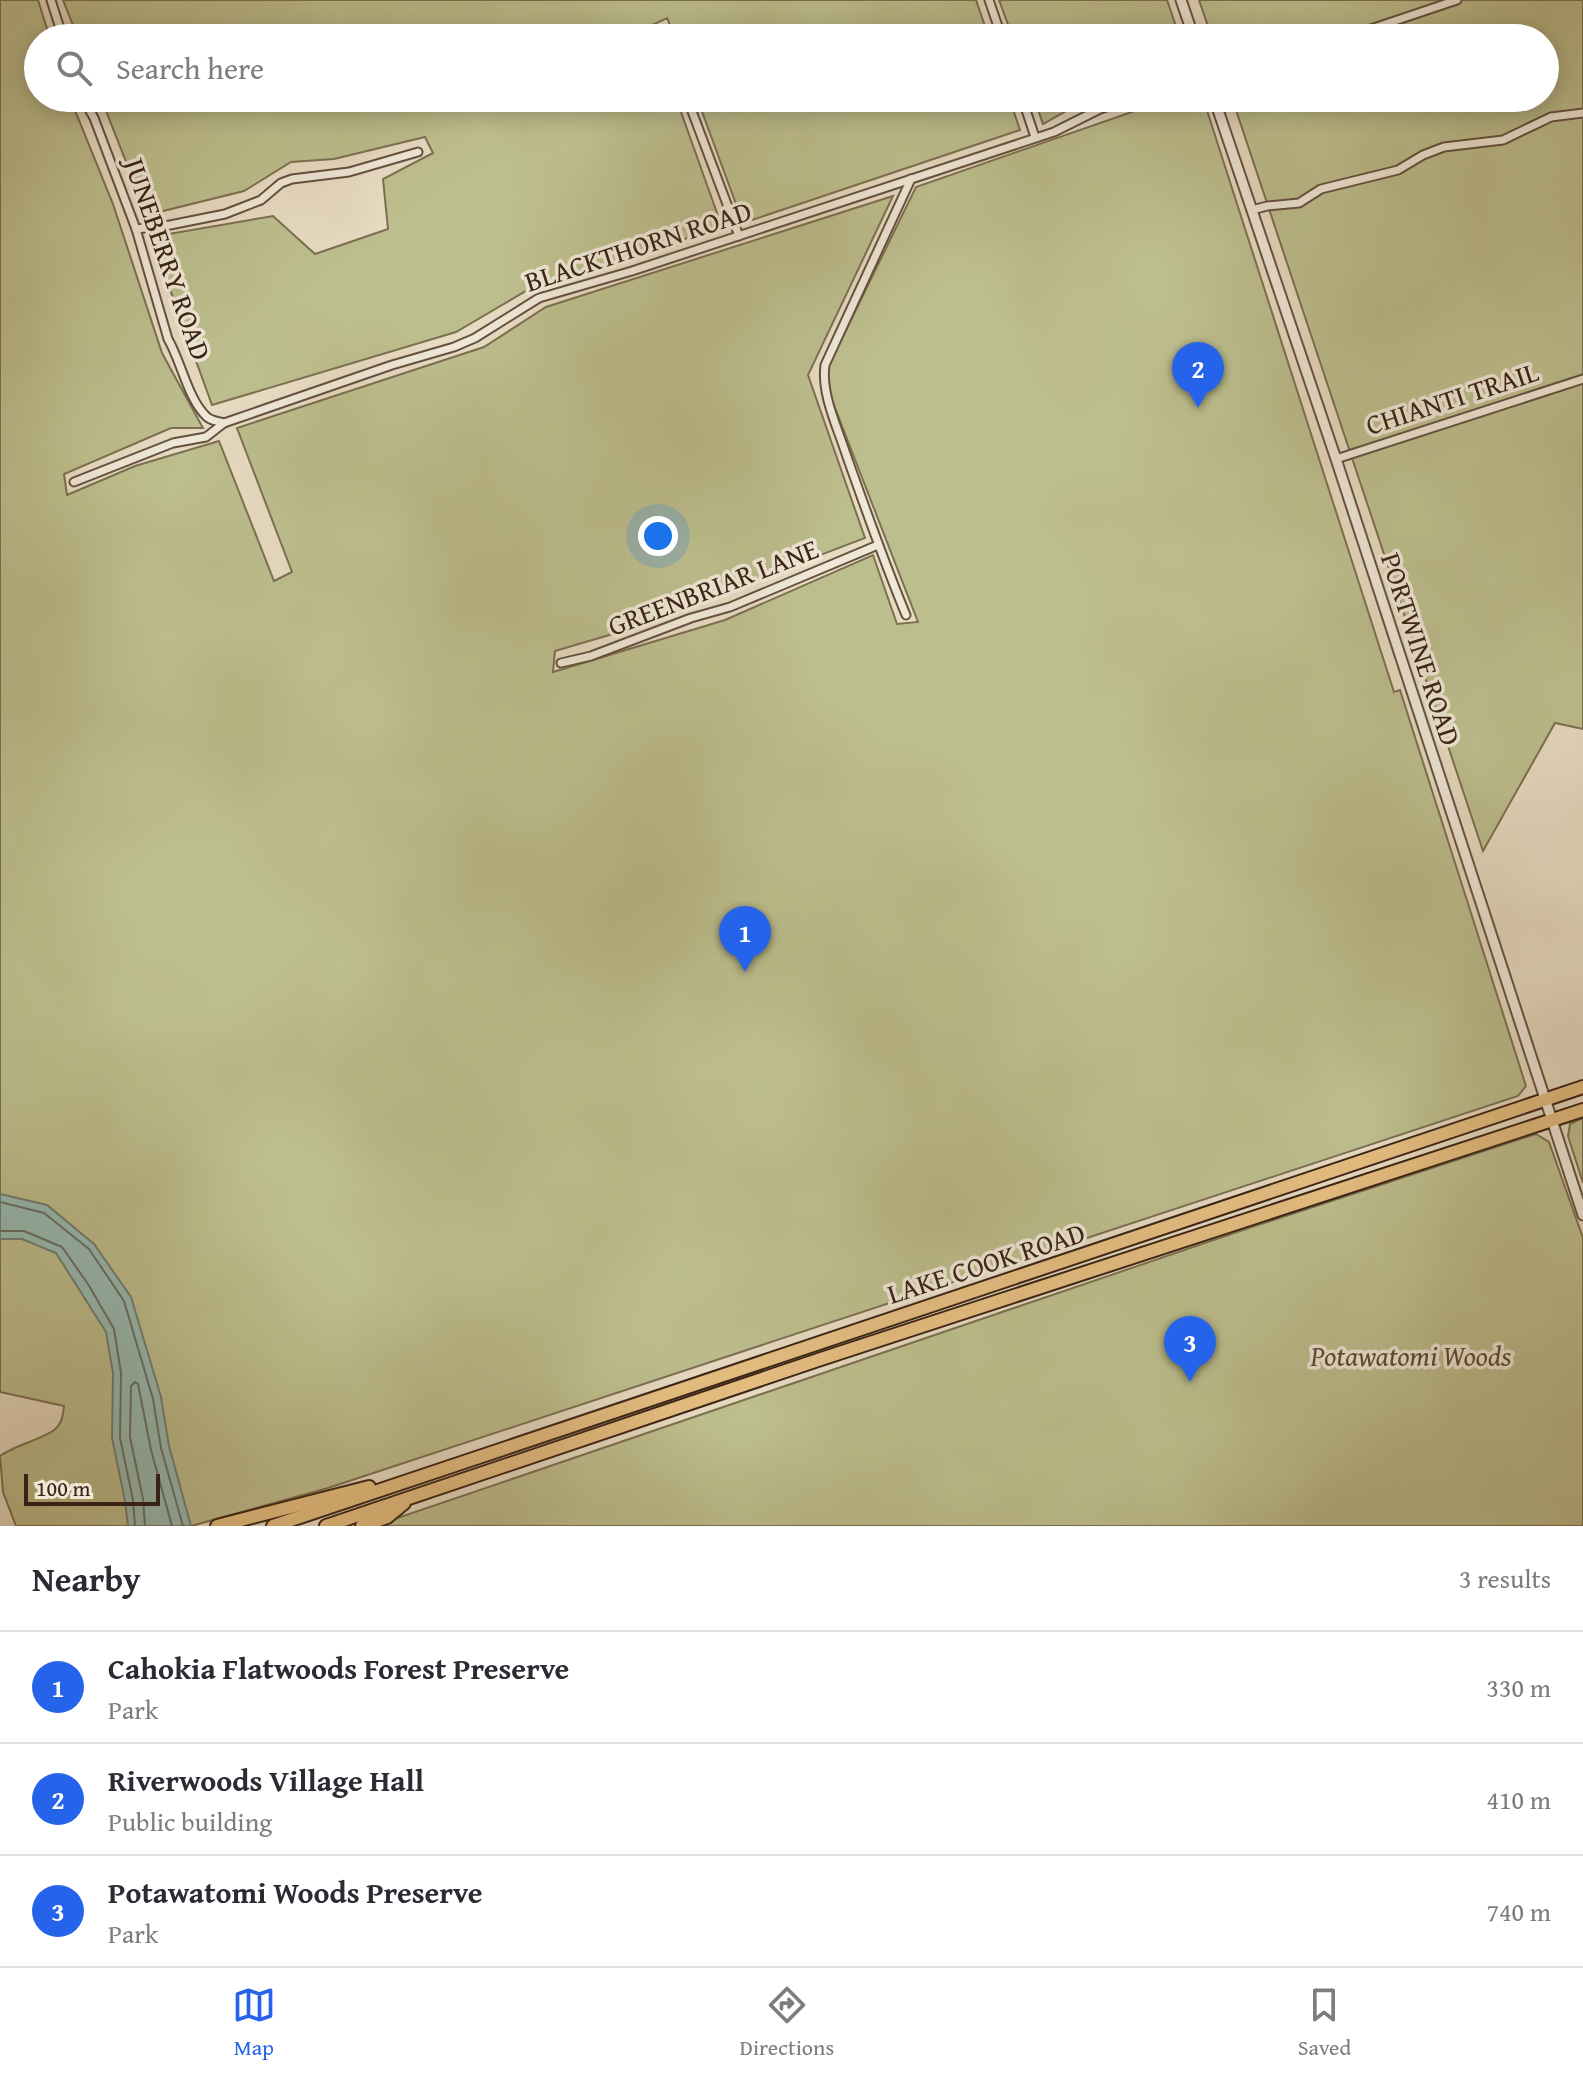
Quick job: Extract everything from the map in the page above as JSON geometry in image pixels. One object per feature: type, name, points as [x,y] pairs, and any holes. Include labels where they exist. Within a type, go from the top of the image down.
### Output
[{"type":"main road","name":"LAKE COOK ROAD","points":[[403,1484],[1583,1087]]},
{"type":"main road","name":"LAKE COOK ROAD","points":[[409,1499],[821,1359],[1583,1110]]},
{"type":"main road","points":[[217,1526],[384,1483],[403,1484]]},
{"type":"main road","points":[[273,1526],[403,1484]]},
{"type":"main road","points":[[326,1526],[409,1499]]},
{"type":"main road","points":[[362,1526],[387,1517],[409,1499]]},
{"type":"street","points":[[51,0],[59,24]]},
{"type":"street","points":[[989,0],[997,24]]},
{"type":"street","points":[[1181,0],[1189,24]]},
{"type":"street","points":[[1386,24],[1457,0]]},
{"type":"street","name":"JUNEBERRY ROAD","points":[[91,112],[136,229],[168,339],[206,417],[224,423]]},
{"type":"street","points":[[692,112],[739,236]]},
{"type":"street","points":[[1027,112],[1035,137]]},
{"type":"street","name":"BLACKTHORN ROAD","points":[[74,482],[173,443],[206,437],[224,423],[454,347],[475,338],[539,298],[1054,132],[1094,112]]},
{"type":"street","name":"PORTWINE ROAD","points":[[1219,112],[1336,459],[1583,1215]]},
{"type":"street","points":[[1252,210],[1299,203],[1321,189],[1398,170],[1444,147],[1503,140],[1551,117],[1583,113]]},
{"type":"street","points":[[136,229],[225,214],[261,200],[281,183],[292,179],[349,172],[418,152]]},
{"type":"street","points":[[906,615],[878,545],[823,377],[825,365],[911,179]]},
{"type":"street","name":"CHIANTI TRAIL","points":[[1336,459],[1583,379]]},
{"type":"street","name":"GREENBRIAR LANE","points":[[561,663],[591,656],[691,618],[730,607],[878,545]]},
{"type":"green space","points":[[0,0],[38,0],[46,24],[24,24],[24,112],[76,112],[113,204],[162,353],[203,428],[171,428],[64,474],[67,495],[135,466],[219,441],[274,581],[292,572],[237,428],[484,347],[546,307],[893,196],[808,375],[865,538],[616,633],[555,651],[553,672],[725,620],[873,555],[897,624],[918,622],[823,377],[916,187],[1132,112],[1208,112],[1394,692],[1400,690],[1526,1086],[1518,1096],[328,1488],[191,1526],[16,1526],[3,1492],[0,1456],[54,1430],[63,1416],[64,1406],[0,1392]]},
{"type":"green space","points":[[63,0],[976,0],[984,24],[669,24],[667,18],[654,24],[72,24]]},
{"type":"green space","points":[[999,0],[1167,0],[1175,24],[1008,24]]},
{"type":"green space","points":[[1199,0],[1583,0],[1583,729],[1555,723],[1483,851],[1237,112],[1559,112],[1559,24],[1207,24]]},
{"type":"green space","points":[[107,112],[681,112],[722,227],[531,288],[456,332],[212,405],[151,237],[273,216],[315,254],[388,229],[383,179],[433,153],[425,137],[334,159],[291,162],[244,191],[147,215]]},
{"type":"green space","points":[[702,112],[1014,112],[1020,130],[743,223]]},
{"type":"green space","points":[[1039,112],[1064,112],[1043,124]]},
{"type":"green space","points":[[1583,1118],[1583,1183],[1568,1136],[1570,1124]]},
{"type":"green space","name":"Potawatomi Woods","points":[[1536,1134],[1549,1142],[1583,1238],[1583,1526],[374,1526],[1249,1228]]},
{"type":"water","points":[[0,1194],[47,1205],[94,1244],[131,1297],[161,1397],[169,1446],[191,1526],[128,1526],[112,1438],[113,1373],[106,1332],[56,1253],[22,1239],[0,1239]]},
{"type":"place","name":"Riverwoods Village Hall","points":[[1198,408]]},
{"type":"place","name":"Cahokia Flatwoods Forest Preserve","points":[[745,972]]},
{"type":"place","name":"Potawatomi Woods Preserve","points":[[1190,1382]]}]
